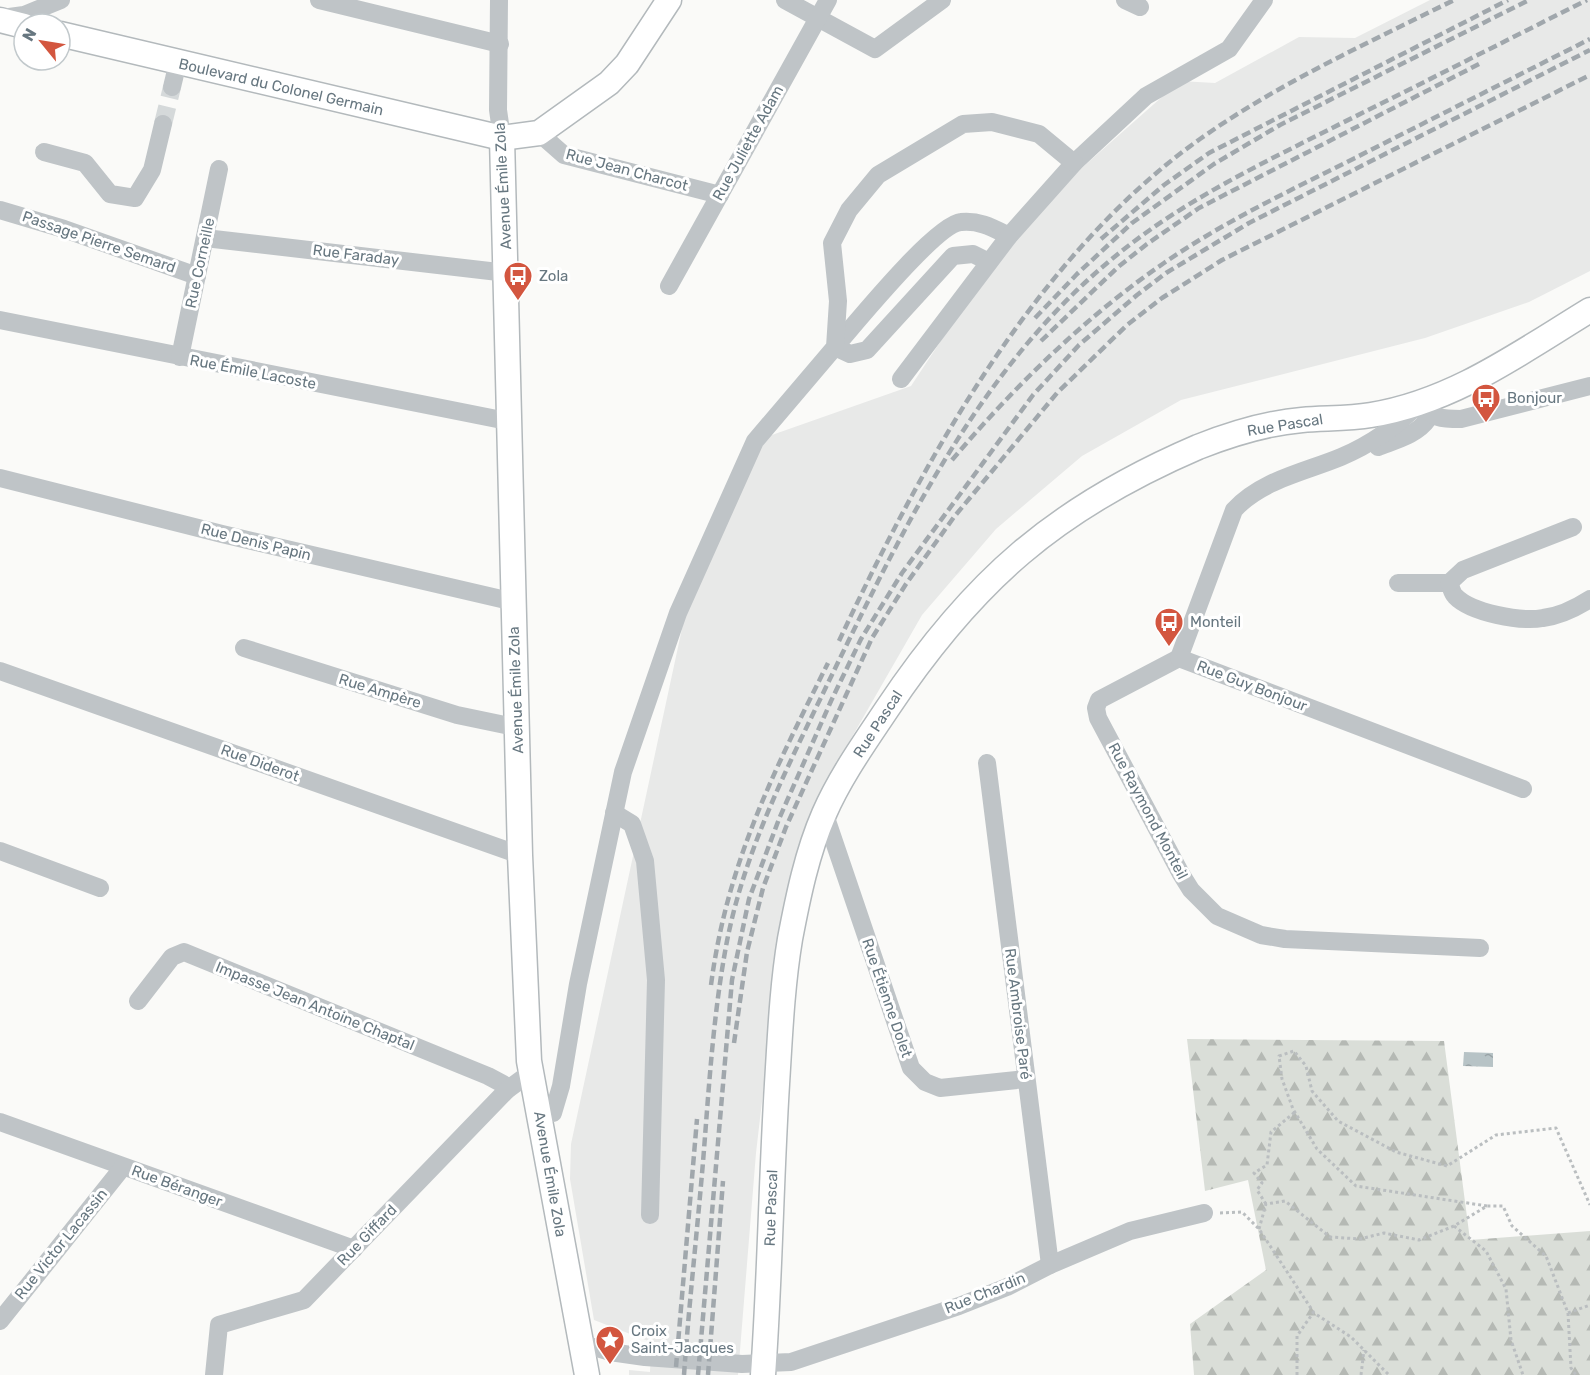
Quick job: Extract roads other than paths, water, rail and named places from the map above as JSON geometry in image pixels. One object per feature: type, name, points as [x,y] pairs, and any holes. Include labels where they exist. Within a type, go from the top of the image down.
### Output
[{"type":"main road","points":[[502,138],[539,133],[609,83],[627,64],[669,0]]},
{"type":"main road","name":"Boulevard du Colonel Germain","points":[[72,37],[502,138]]},
{"type":"main road","name":"Avenue Émile Zola","points":[[502,138],[507,273],[507,421],[518,725],[520,855],[530,1073],[587,1375]]},
{"type":"main road","name":"Rue Pascal","points":[[764,1370],[773,1155],[786,967],[803,877],[824,812],[867,740],[942,634],[988,582],[1039,537],[1067,516],[1138,474],[1232,435],[1297,420],[1371,416],[1424,407],[1468,384],[1590,310]]},
{"type":"street","points":[[0,19],[40,10],[61,0]]},
{"type":"street","points":[[319,0],[500,44]]},
{"type":"street","name":"Avenue Émile Zola","points":[[499,0],[498,110],[502,138]]},
{"type":"street","points":[[785,0],[875,50],[942,0]]},
{"type":"street","name":"Rue Juliette Adam","points":[[669,286],[828,0]]},
{"type":"street","points":[[901,379],[1009,236],[1074,163],[1146,96],[1229,49],[1264,0]]},
{"type":"street","points":[[172,87],[178,62]]},
{"type":"street","points":[[835,347],[838,301],[832,243],[849,210],[878,175],[963,124],[992,122],[1039,134],[1074,163]]},
{"type":"street","points":[[44,152],[85,163],[110,194],[135,198],[152,170],[163,124]]},
{"type":"street","name":"Rue Jean Charcot","points":[[539,133],[564,155],[720,195]]},
{"type":"street","name":"Rue Corneille","points":[[180,357],[219,169]]},
{"type":"street","name":"Passage Pierre Semard","points":[[0,210],[64,229],[197,276]]},
{"type":"street","points":[[539,1116],[553,1113],[561,1086],[578,984],[623,772],[678,613],[755,441],[930,241],[959,222],[982,223],[1009,236]]},
{"type":"street","name":"Rue Faraday","points":[[205,238],[507,273]]},
{"type":"street","points":[[835,347],[850,354],[867,350],[953,256],[973,254],[989,262]]},
{"type":"street","name":"Rue Émile Lacoste","points":[[0,320],[507,421]]},
{"type":"street","points":[[1424,407],[1440,419],[1461,420],[1590,386]]},
{"type":"street","name":"Rue Guy Bonjour","points":[[1424,407],[1392,429],[1344,455],[1251,494],[1234,510],[1179,658],[1523,789]]},
{"type":"street","name":"Rue Denis Papin","points":[[0,478],[222,534],[514,602]]},
{"type":"street","points":[[1398,583],[1449,583],[1463,570],[1573,527]]},
{"type":"street","points":[[1449,583],[1454,596],[1483,611],[1511,618],[1543,618],[1575,609],[1590,599]]},
{"type":"street","name":"Rue Ampère","points":[[244,648],[457,715],[505,725],[518,725]]},
{"type":"street","name":"Rue Raymond Monteil","points":[[1179,658],[1099,700],[1096,708],[1098,718],[1181,874],[1202,902],[1228,922],[1269,936],[1480,948]]},
{"type":"street","name":"Rue Diderot","points":[[0,671],[520,855]]},
{"type":"street","name":"Rue Ambroise Paré","points":[[987,763],[1050,1264]]},
{"type":"street","name":"Rue Étienne Dolet","points":[[824,812],[911,1068],[925,1082],[940,1088],[1026,1079]]},
{"type":"street","points":[[614,813],[632,824],[645,861],[653,944],[656,980],[650,1215]]},
{"type":"street","points":[[0,851],[100,888]]},
{"type":"street","name":"Impasse Jean Antoine Chaptal","points":[[138,1001],[172,957],[184,952],[488,1076],[503,1084],[507,1090]]},
{"type":"street","name":"Rue Giffard","points":[[214,1375],[219,1325],[304,1300],[507,1090],[530,1073]]},
{"type":"street","name":"Rue Béranger","points":[[0,1122],[354,1249]]},
{"type":"street","name":"Rue Victor Lacassin","points":[[0,1321],[123,1167]]},
{"type":"street","name":"Rue Chardin","points":[[580,1343],[636,1356],[764,1370],[959,1306],[1007,1287],[1050,1264],[1130,1231],[1204,1213]]},
{"type":"water","points":[[1464,1052],[1493,1053],[1493,1067],[1463,1066]]},
{"type":"tunnel","points":[[163,124],[172,87]]},
{"type":"railway","points":[[839,641],[872,573],[947,434],[989,367],[1035,302],[1086,242],[1141,187],[1200,139],[1230,119],[1292,82],[1454,0]]},
{"type":"railway","points":[[1101,239],[1164,185],[1209,153],[1508,0]]},
{"type":"railway","points":[[1035,318],[1077,274],[1132,223],[1214,164],[1280,125],[1529,0]]},
{"type":"railway","points":[[684,1375],[715,1023],[727,941],[745,874],[769,810],[797,747],[885,567],[949,453],[985,398],[1025,346],[1069,298],[1118,254],[1171,216],[1254,168],[1587,0]]},
{"type":"railway","points":[[952,460],[1000,406],[1052,354],[1106,306],[1186,248],[1277,197],[1590,39]]},
{"type":"railway","points":[[698,1375],[732,980],[749,899],[779,819],[831,701],[861,639],[902,573],[1033,395],[1079,345],[1137,295],[1166,273],[1249,223],[1590,50]]},
{"type":"railway","points":[[1041,341],[1118,267],[1199,208],[1479,64]]},
{"type":"railway","points":[[734,1043],[747,952],[763,888],[786,827],[872,638],[906,584],[954,517],[1057,393],[1127,325],[1162,298],[1222,260],[1590,75]]},
{"type":"railway","points":[[711,985],[728,898],[755,819],[771,780],[828,663]]},
{"type":"railway","points":[[676,1367],[697,1119]]},
{"type":"railway","points":[[708,1375],[723,1181]]},
{"type":"place","name":"Zola","points":[[518,302]]},
{"type":"place","name":"Bonjour","points":[[1486,424]]},
{"type":"place","name":"Monteil","points":[[1169,648]]},
{"type":"place","name":"Croix Saint-Jacques","points":[[610,1366]]}]
